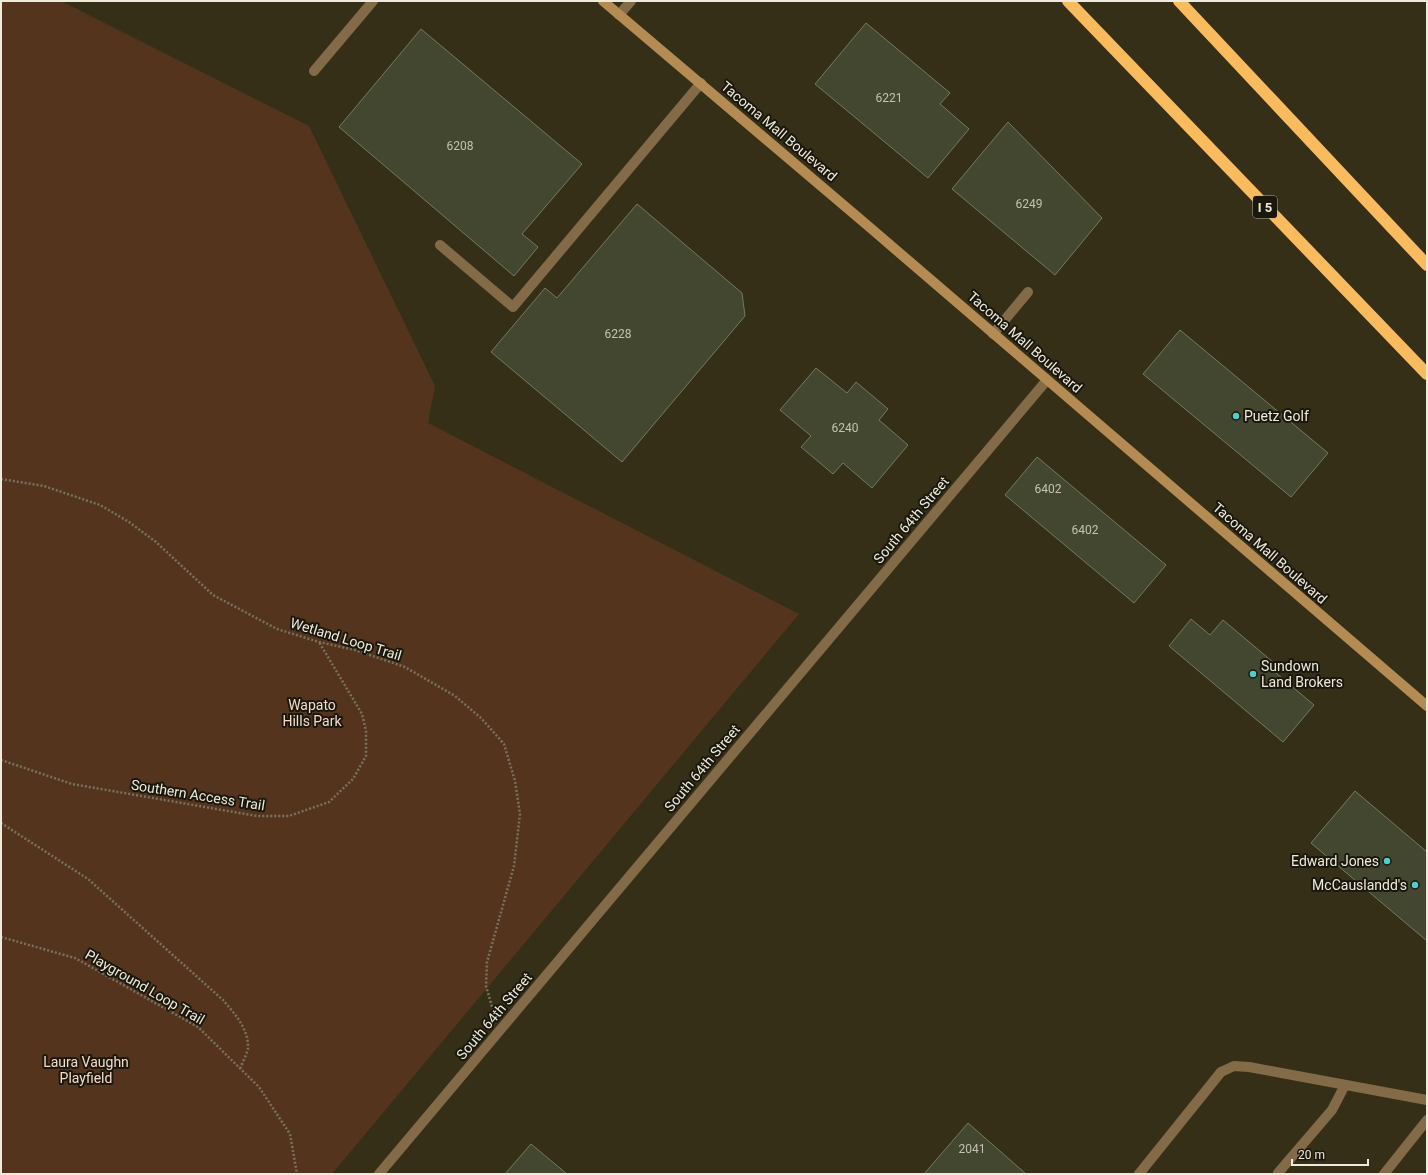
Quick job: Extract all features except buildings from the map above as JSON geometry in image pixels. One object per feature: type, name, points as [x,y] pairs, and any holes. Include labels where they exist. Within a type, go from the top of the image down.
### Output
[{"type":"highway","name":"I 5","points":[[1067,1],[1427,374]]},
{"type":"highway","points":[[1179,1],[1427,264]]},
{"type":"main road","name":"Tacoma Mall Boulevard","points":[[603,1],[1427,706]]},
{"type":"street","points":[[314,71],[373,1]]},
{"type":"street","points":[[619,15],[631,1]]},
{"type":"street","points":[[440,245],[513,306],[700,83]]},
{"type":"street","points":[[993,334],[1028,292]]},
{"type":"street","name":"South 64th Street","points":[[379,1174],[1047,380]]},
{"type":"street","points":[[1139,1174],[1221,1072],[1234,1066],[1249,1067],[1427,1100]]},
{"type":"street","points":[[1278,1173],[1332,1110],[1345,1084]]},
{"type":"street","points":[[1384,1174],[1427,1120]]},
{"type":"path","name":"Wetland Loop Trail","points":[[1,479],[44,486],[100,505],[129,522],[156,542],[213,595],[277,629],[319,642],[355,650],[404,667],[455,696],[481,718],[504,744],[515,781],[520,814],[514,866],[487,962],[486,986],[500,1031]]},
{"type":"path","name":"Southern Access Trail","points":[[1,760],[72,784],[257,816],[289,816],[329,802],[354,780],[366,756],[366,731],[362,714],[319,642]]},
{"type":"path","points":[[1,823],[88,879],[223,1000],[238,1016],[246,1034],[248,1048],[240,1069]]},
{"type":"path","name":"Playground Loop Trail","points":[[1,936],[75,958],[198,1027],[259,1088],[290,1134],[297,1174]]},
{"type":"green space","name":"Wapato Hills Park","points":[[1,1],[61,1],[309,126],[435,386],[428,423],[799,614],[332,1174],[1,1174]]},
{"type":"place","name":"Puetz Golf","points":[[1236,416]]},
{"type":"place","name":"Sundown Land Brokers","points":[[1253,674]]},
{"type":"place","name":"Edward Jones","points":[[1387,861]]},
{"type":"place","name":"McCauslandd's","points":[[1415,885]]},
{"type":"park label","name":"Laura Vaughn Playfield","points":[[86,1070]]}]
